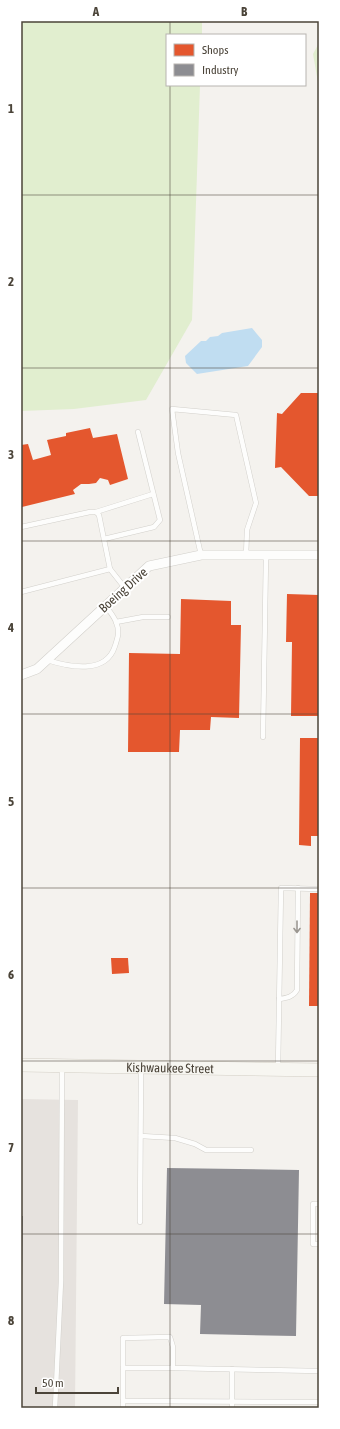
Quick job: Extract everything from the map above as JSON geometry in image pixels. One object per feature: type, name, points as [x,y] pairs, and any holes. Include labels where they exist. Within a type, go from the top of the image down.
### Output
[{"type":"street","name":"Boeing Drive","points":[[21,675],[36,669],[47,660],[149,566],[201,554],[246,556],[319,555]]},
{"type":"street","name":"Kishwaukee Street","points":[[21,1065],[319,1070]]},
{"type":"lane","points":[[201,554],[178,453],[172,409],[236,415],[256,503],[248,530],[246,556]]},
{"type":"lane","points":[[104,539],[154,527],[160,520],[138,432]]},
{"type":"lane","points":[[21,527],[96,512],[153,494]]},
{"type":"lane","points":[[96,512],[99,515],[110,569],[125,588]]},
{"type":"lane","points":[[264,737],[266,556]]},
{"type":"lane","points":[[21,592],[110,569]]},
{"type":"lane","points":[[47,660],[64,666],[91,666],[104,662],[114,651],[119,634],[116,622],[106,606]]},
{"type":"lane","points":[[116,622],[143,617],[168,617]]},
{"type":"lane","points":[[278,1070],[278,888],[319,889]]},
{"type":"lane","points":[[279,1000],[289,998],[297,990],[298,888]]},
{"type":"lane","points":[[55,1408],[61,1281],[62,1066]]},
{"type":"lane","points":[[140,1222],[141,1067]]},
{"type":"lane","points":[[141,1136],[175,1138],[195,1144],[206,1150],[251,1150]]},
{"type":"lane","points":[[319,1204],[313,1204],[313,1244],[319,1244]]},
{"type":"lane","points":[[123,1408],[123,1338],[170,1337],[173,1347],[173,1368]]},
{"type":"lane","points":[[123,1368],[319,1371]]},
{"type":"lane","points":[[232,1369],[232,1408]]},
{"type":"lane","points":[[123,1401],[319,1402]]},
{"type":"shaded area","points":[[21,1099],[78,1100],[75,1408],[21,1408]]},
{"type":"green space","points":[[21,21],[202,21],[202,34],[166,34],[166,86],[200,86],[192,320],[146,400],[74,409],[21,411]]},
{"type":"green space","points":[[319,43],[319,88],[313,54]]},
{"type":"water","points":[[252,328],[262,340],[262,347],[248,366],[197,374],[186,363],[185,356],[201,341],[206,341],[210,337],[218,336],[222,333]]},
{"type":"building: Shops","points":[[301,393],[319,393],[319,496],[309,496],[281,467],[275,468],[277,413],[282,414]]},
{"type":"building: Shops","points":[[90,428],[93,438],[117,434],[128,479],[110,485],[108,480],[100,478],[96,483],[81,484],[73,490],[75,494],[22,507],[21,445],[28,444],[33,460],[51,455],[47,440],[66,436],[66,433]]},
{"type":"building: Shops","points":[[287,594],[319,595],[319,716],[291,716],[292,642],[286,642]]},
{"type":"building: Shops","points":[[181,599],[231,601],[231,625],[241,625],[239,718],[211,717],[210,730],[180,730],[179,752],[128,752],[129,653],[180,654]]},
{"type":"building: Shops","points":[[300,738],[319,738],[319,836],[311,836],[311,846],[299,845]]},
{"type":"building: Shops","points":[[310,893],[319,893],[319,1006],[309,1006]]},
{"type":"building: Shops","points":[[111,958],[128,958],[129,973],[112,974]]},
{"type":"building: Industry","points":[[167,1168],[299,1170],[296,1336],[200,1334],[201,1305],[164,1304]]},
{"type":"building: Industry","points":[[21,1216],[23,1216],[22,1280],[21,1280]]}]
